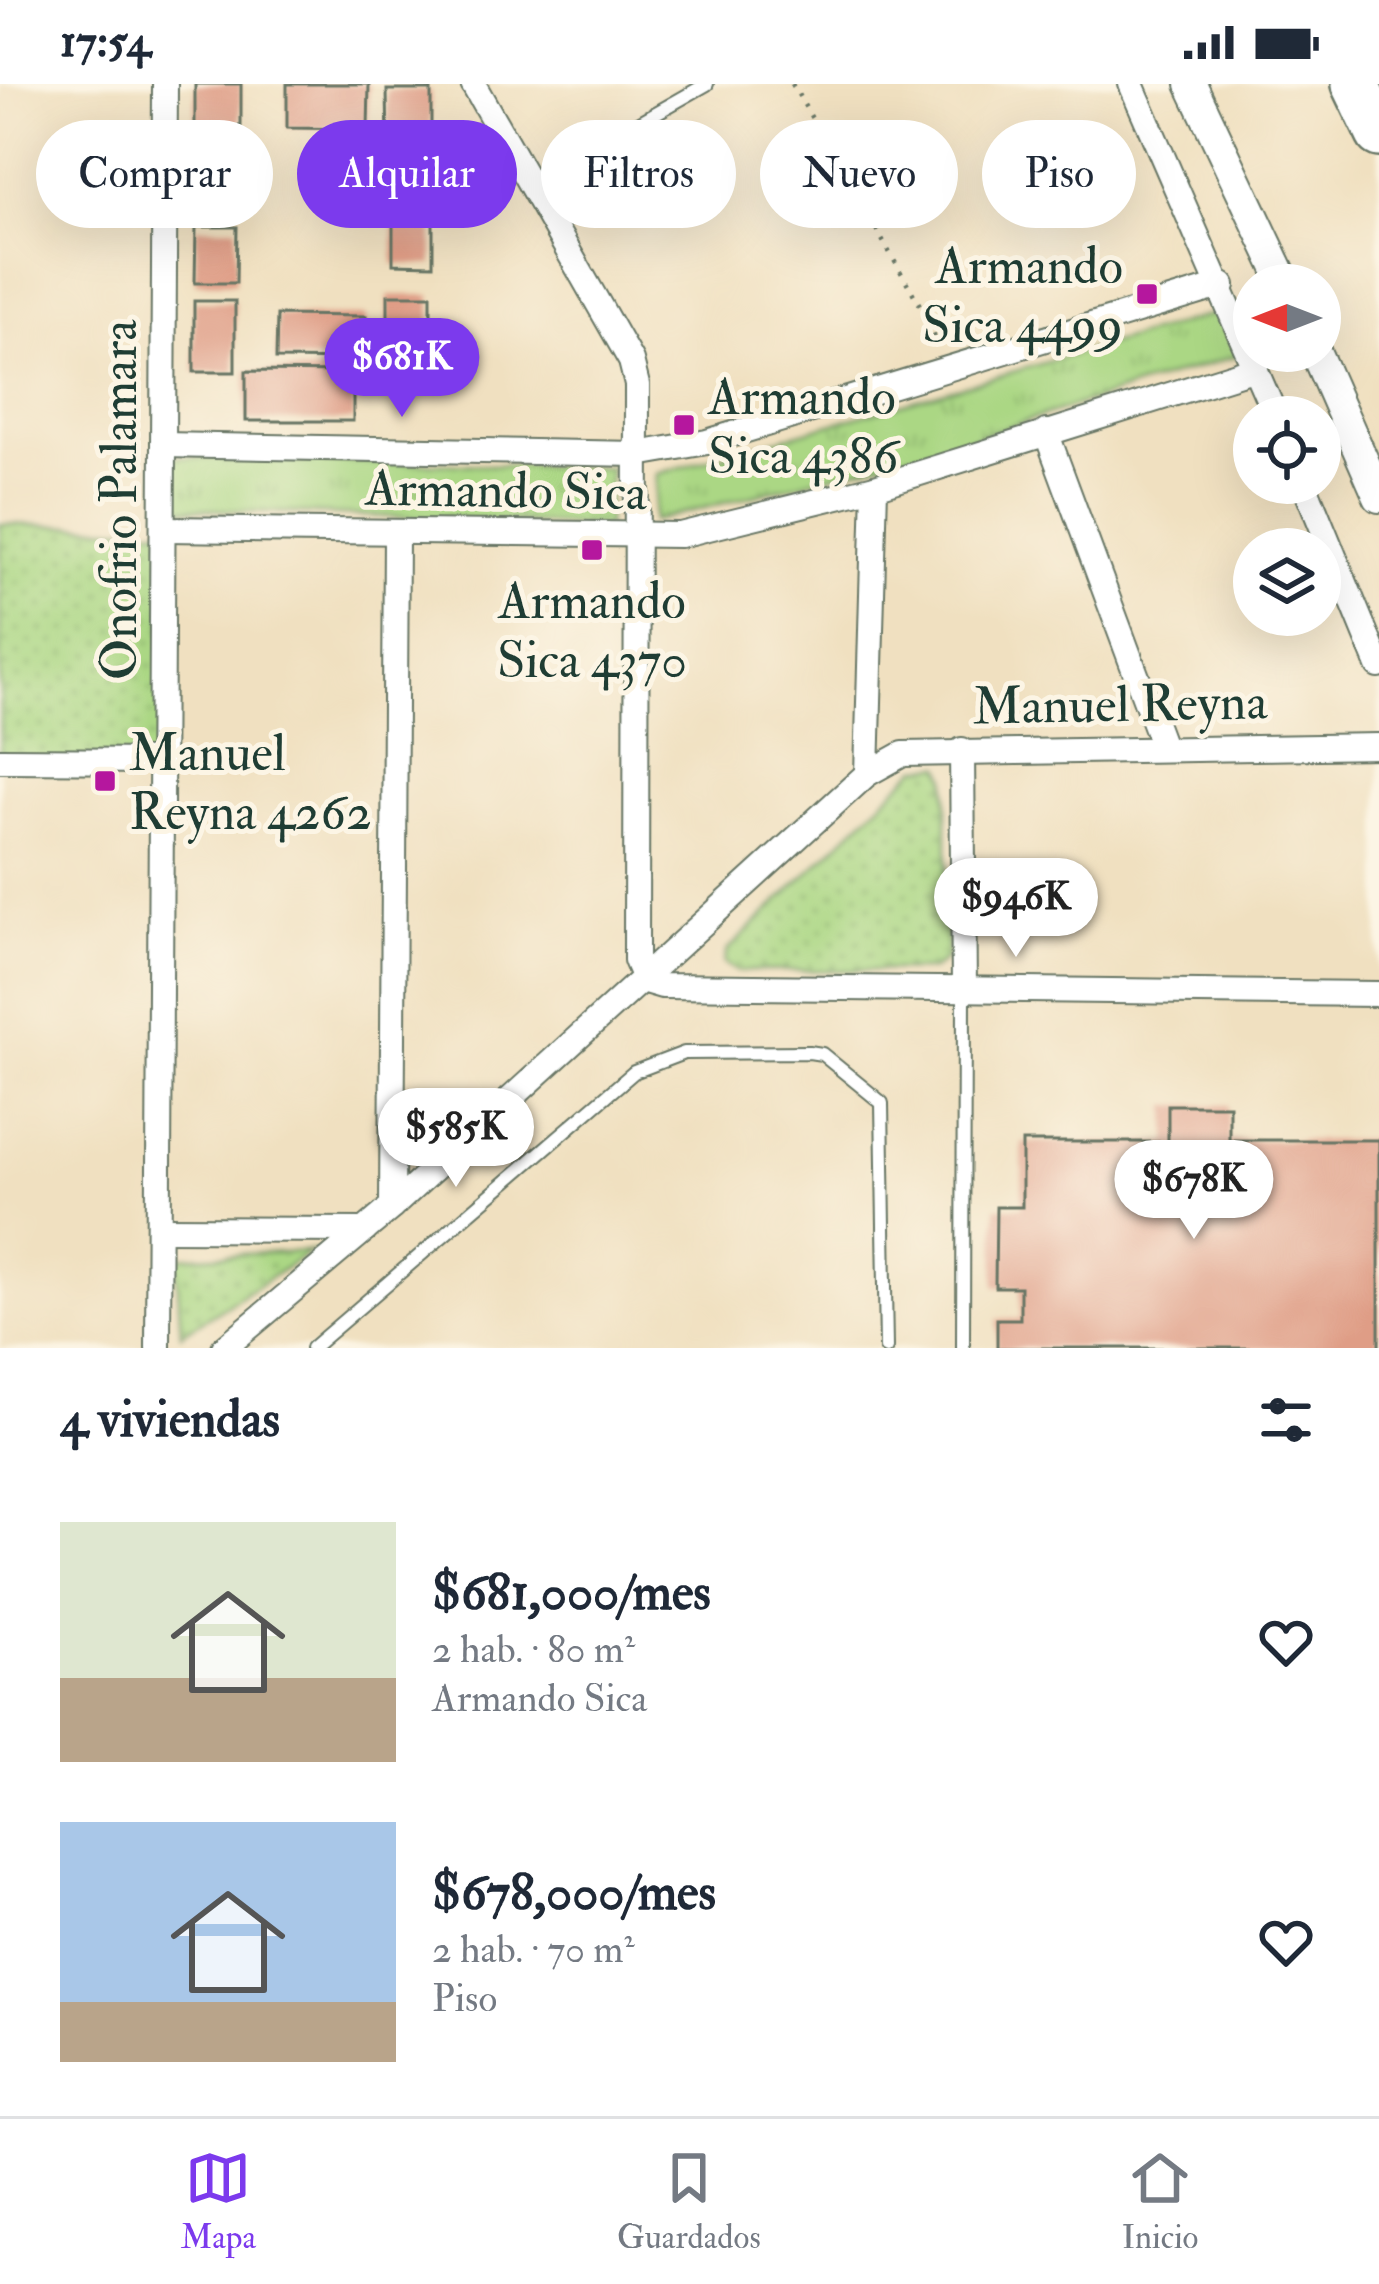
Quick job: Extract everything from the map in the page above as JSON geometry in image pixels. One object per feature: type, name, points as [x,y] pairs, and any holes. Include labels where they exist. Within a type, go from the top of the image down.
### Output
[{"type":"highway","points":[[1355,84],[1379,134]]},
{"type":"street","name":"Onofrio Palamara","points":[[158,1348],[165,84]]},
{"type":"street","points":[[473,84],[631,361],[640,405],[636,960],[645,981]]},
{"type":"street","points":[[1131,84],[1233,312]]},
{"type":"street","points":[[1191,84],[1276,264]]},
{"type":"street","name":"Armando Sica","points":[[164,445],[638,454],[707,442],[1222,285]]},
{"type":"street","name":"Armando Sica","points":[[163,529],[638,539],[680,535],[874,487],[1243,372]]},
{"type":"street","points":[[1324,372],[1379,497]]},
{"type":"street","points":[[1046,432],[1163,747]]},
{"type":"street","points":[[224,1348],[392,1207],[867,774],[874,487]]},
{"type":"street","points":[[1313,504],[1379,666]]},
{"type":"street","points":[[392,1207],[396,534]]},
{"type":"street","name":"Manuel Reyna","points":[[867,774],[903,754],[962,750],[1379,746]]},
{"type":"street","points":[[962,750],[964,990]]},
{"type":"street","points":[[0,760],[162,761]]},
{"type":"street","points":[[645,981],[662,986],[1379,994]]},
{"type":"street","points":[[159,1229],[365,1231]]},
{"type":"lane","points":[[531,184],[707,84]]},
{"type":"lane","points":[[963,1348],[964,990]]},
{"type":"lane","points":[[312,1348],[634,1072],[684,1053],[808,1052],[822,1054],[882,1103],[886,1348]]},
{"type":"path","points":[[792,84],[931,324],[943,370]]},
{"type":"green space","points":[[1231,309],[1233,313],[1233,357],[950,445],[653,521],[657,474]]},
{"type":"green space","points":[[171,457],[610,468],[607,526],[172,508]]},
{"type":"green space","points":[[0,524],[163,529],[162,761],[0,760]]},
{"type":"green space","points":[[941,765],[947,777],[947,958],[932,970],[737,971],[724,963],[727,951],[917,768]]},
{"type":"green space","points":[[312,1251],[181,1334],[176,1257]]},
{"type":"building","points":[[195,84],[241,84],[241,120],[195,120]]},
{"type":"building","points":[[287,84],[369,84],[368,120],[297,120],[297,128],[287,128]]},
{"type":"building","points":[[387,90],[431,90],[431,120],[388,120]]},
{"type":"building","points":[[196,228],[237,228],[236,283],[195,283]]},
{"type":"building","points":[[393,228],[433,228],[433,265],[393,264]]},
{"type":"building","points":[[388,295],[431,295],[431,350],[388,350]]},
{"type":"building","points":[[194,301],[235,301],[235,372],[194,372]]},
{"type":"building","points":[[277,315],[366,316],[365,360],[276,359]]},
{"type":"building","points":[[246,371],[353,372],[353,421],[246,421]]},
{"type":"building","points":[[1168,1105],[1229,1105],[1229,1140],[1379,1140],[1379,1348],[997,1348],[997,1319],[1020,1319],[1020,1287],[995,1287],[996,1207],[1022,1207],[1022,1142],[1168,1142]]},
{"type":"place","name":"Armando Sica 4499","points":[[1147,294]]},
{"type":"place","name":"Armando Sica 4386","points":[[684,425]]},
{"type":"place","name":"Armando Sica 4370","points":[[592,550]]},
{"type":"place","name":"Manuel Reyna 4262","points":[[105,781]]}]
